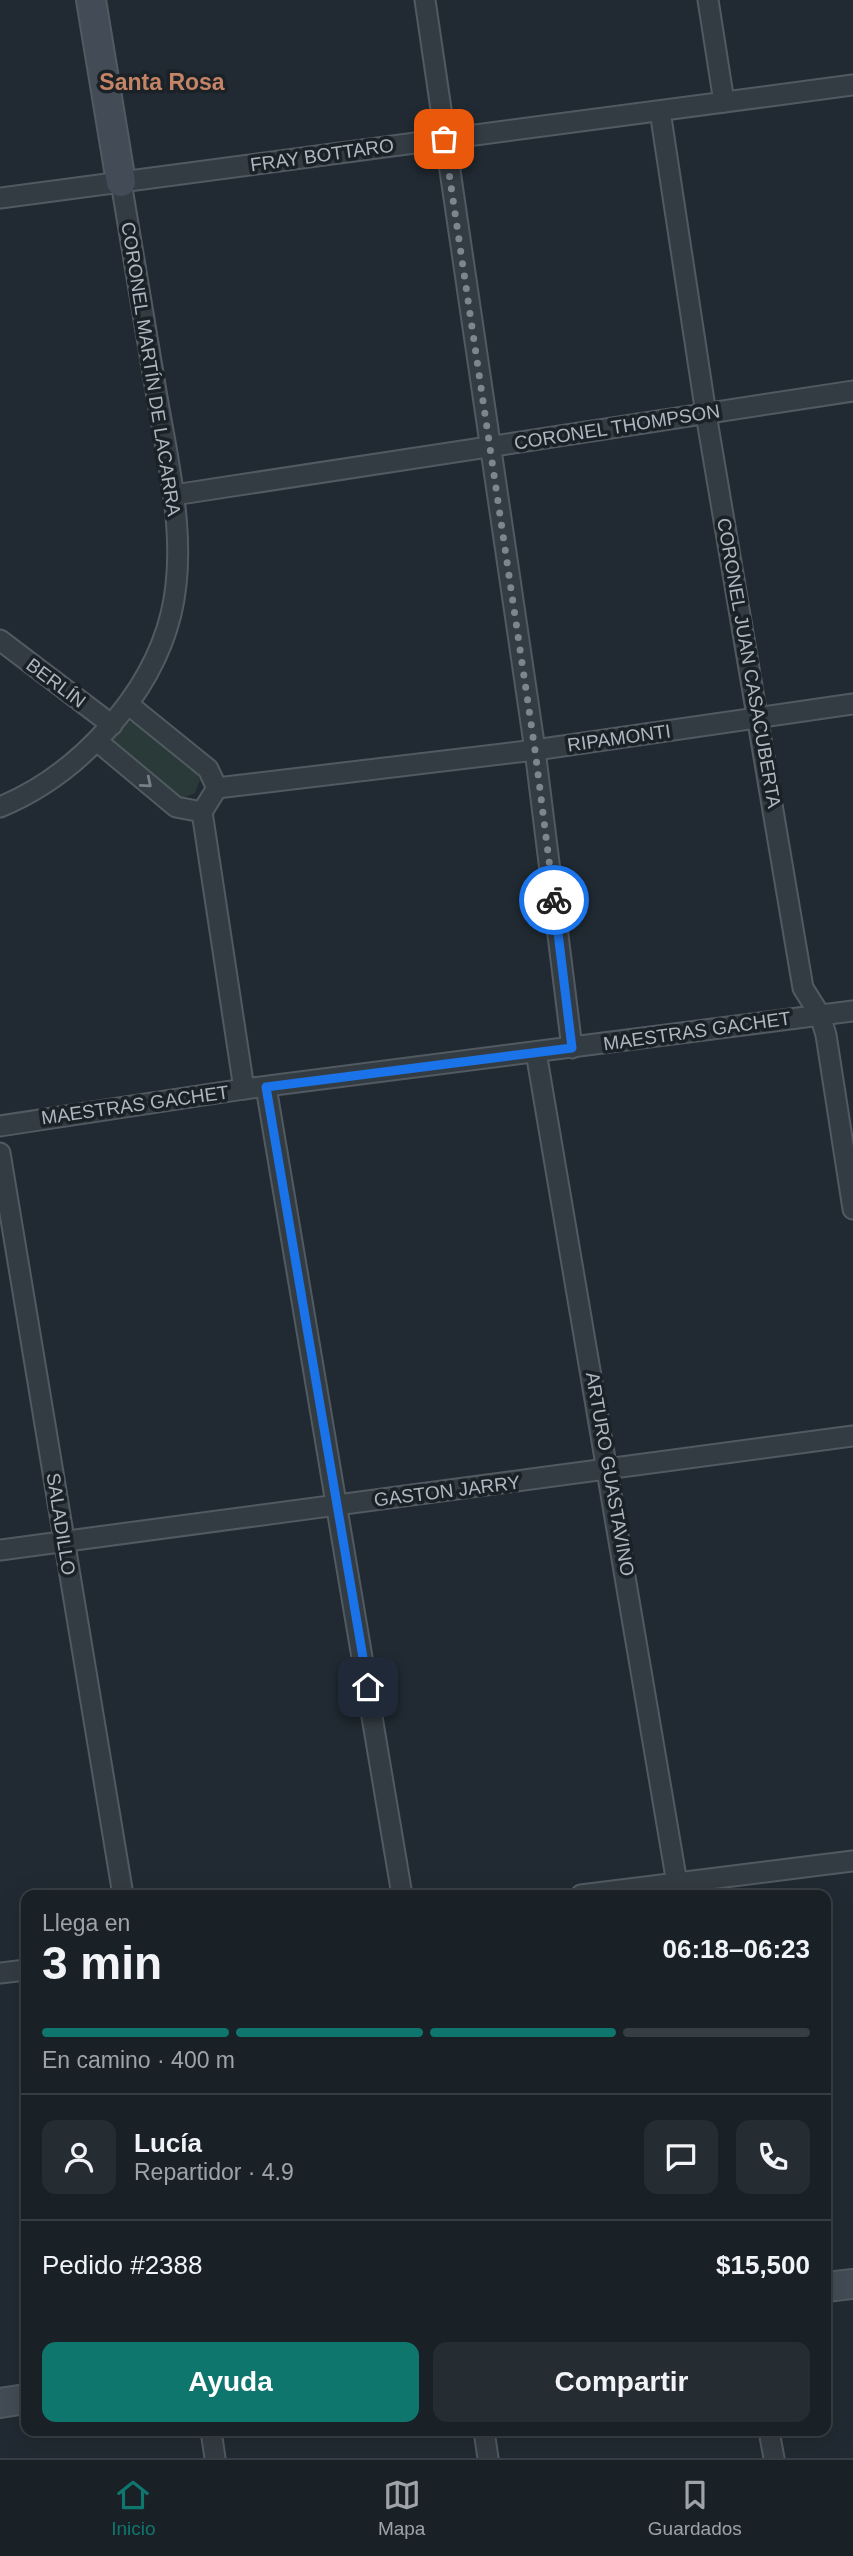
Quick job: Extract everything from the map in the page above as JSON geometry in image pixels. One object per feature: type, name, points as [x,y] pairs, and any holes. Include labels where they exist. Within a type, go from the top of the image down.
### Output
[{"type":"street","name":"CORONEL MARTÍN DE LACARRA","points":[[91,0],[174,495],[177,560],[171,614],[149,673],[129,705],[112,725]]},
{"type":"street","points":[[425,0],[535,750],[572,1048]]},
{"type":"street","points":[[708,0],[724,102]]},
{"type":"street","name":"FRAY BOTTARO","points":[[0,198],[853,85]]},
{"type":"street","name":"CORONEL JUAN CASACUBERTA","points":[[660,111],[706,414],[803,988],[820,1015],[826,1035],[853,1209]]},
{"type":"street","name":"CORONEL THOMPSON","points":[[174,495],[853,391]]},
{"type":"street","name":"BERLÍN","points":[[0,640],[112,725]]},
{"type":"street","name":"RIPAMONTI","points":[[217,788],[535,750],[853,704]]},
{"type":"street","points":[[129,705],[208,769],[217,788],[202,812],[244,1089]]},
{"type":"street","points":[[0,807],[47,779],[97,741],[112,725]]},
{"type":"street","points":[[97,741],[176,807],[202,812]]},
{"type":"street","name":"MAESTRAS GACHET","points":[[0,1126],[244,1089],[853,1011]]},
{"type":"street","name":"ARTURO GUASTAVINO","points":[[536,1052],[610,1470],[678,1889]]},
{"type":"street","points":[[266,1087],[401,1890]]},
{"type":"street","name":"SALADILLO","points":[[0,1153],[122,1890]]},
{"type":"street","name":"GASTON JARRY","points":[[0,1550],[853,1436]]},
{"type":"street","points":[[678,1889],[853,1861]]},
{"type":"street","points":[[0,1973],[21,1971]]},
{"type":"street","points":[[831,2286],[853,2284]]},
{"type":"street","points":[[0,2403],[21,2400]]},
{"type":"street","points":[[212,2436],[215,2458]]},
{"type":"street","points":[[485,2436],[488,2458]]},
{"type":"street","points":[[770,2436],[774,2458]]},
{"type":"shaded area","points":[[123,722],[137,722],[194,768],[200,780],[195,793],[182,798],[176,797],[114,746],[114,732]]},
{"type":"way so far","points":[[444,139],[535,750],[554,900]]},
{"type":"district","name":"Santa Rosa","points":[[162,82]]},
{"type":"route","points":[[368,1687],[266,1087],[572,1048],[554,900]]}]
